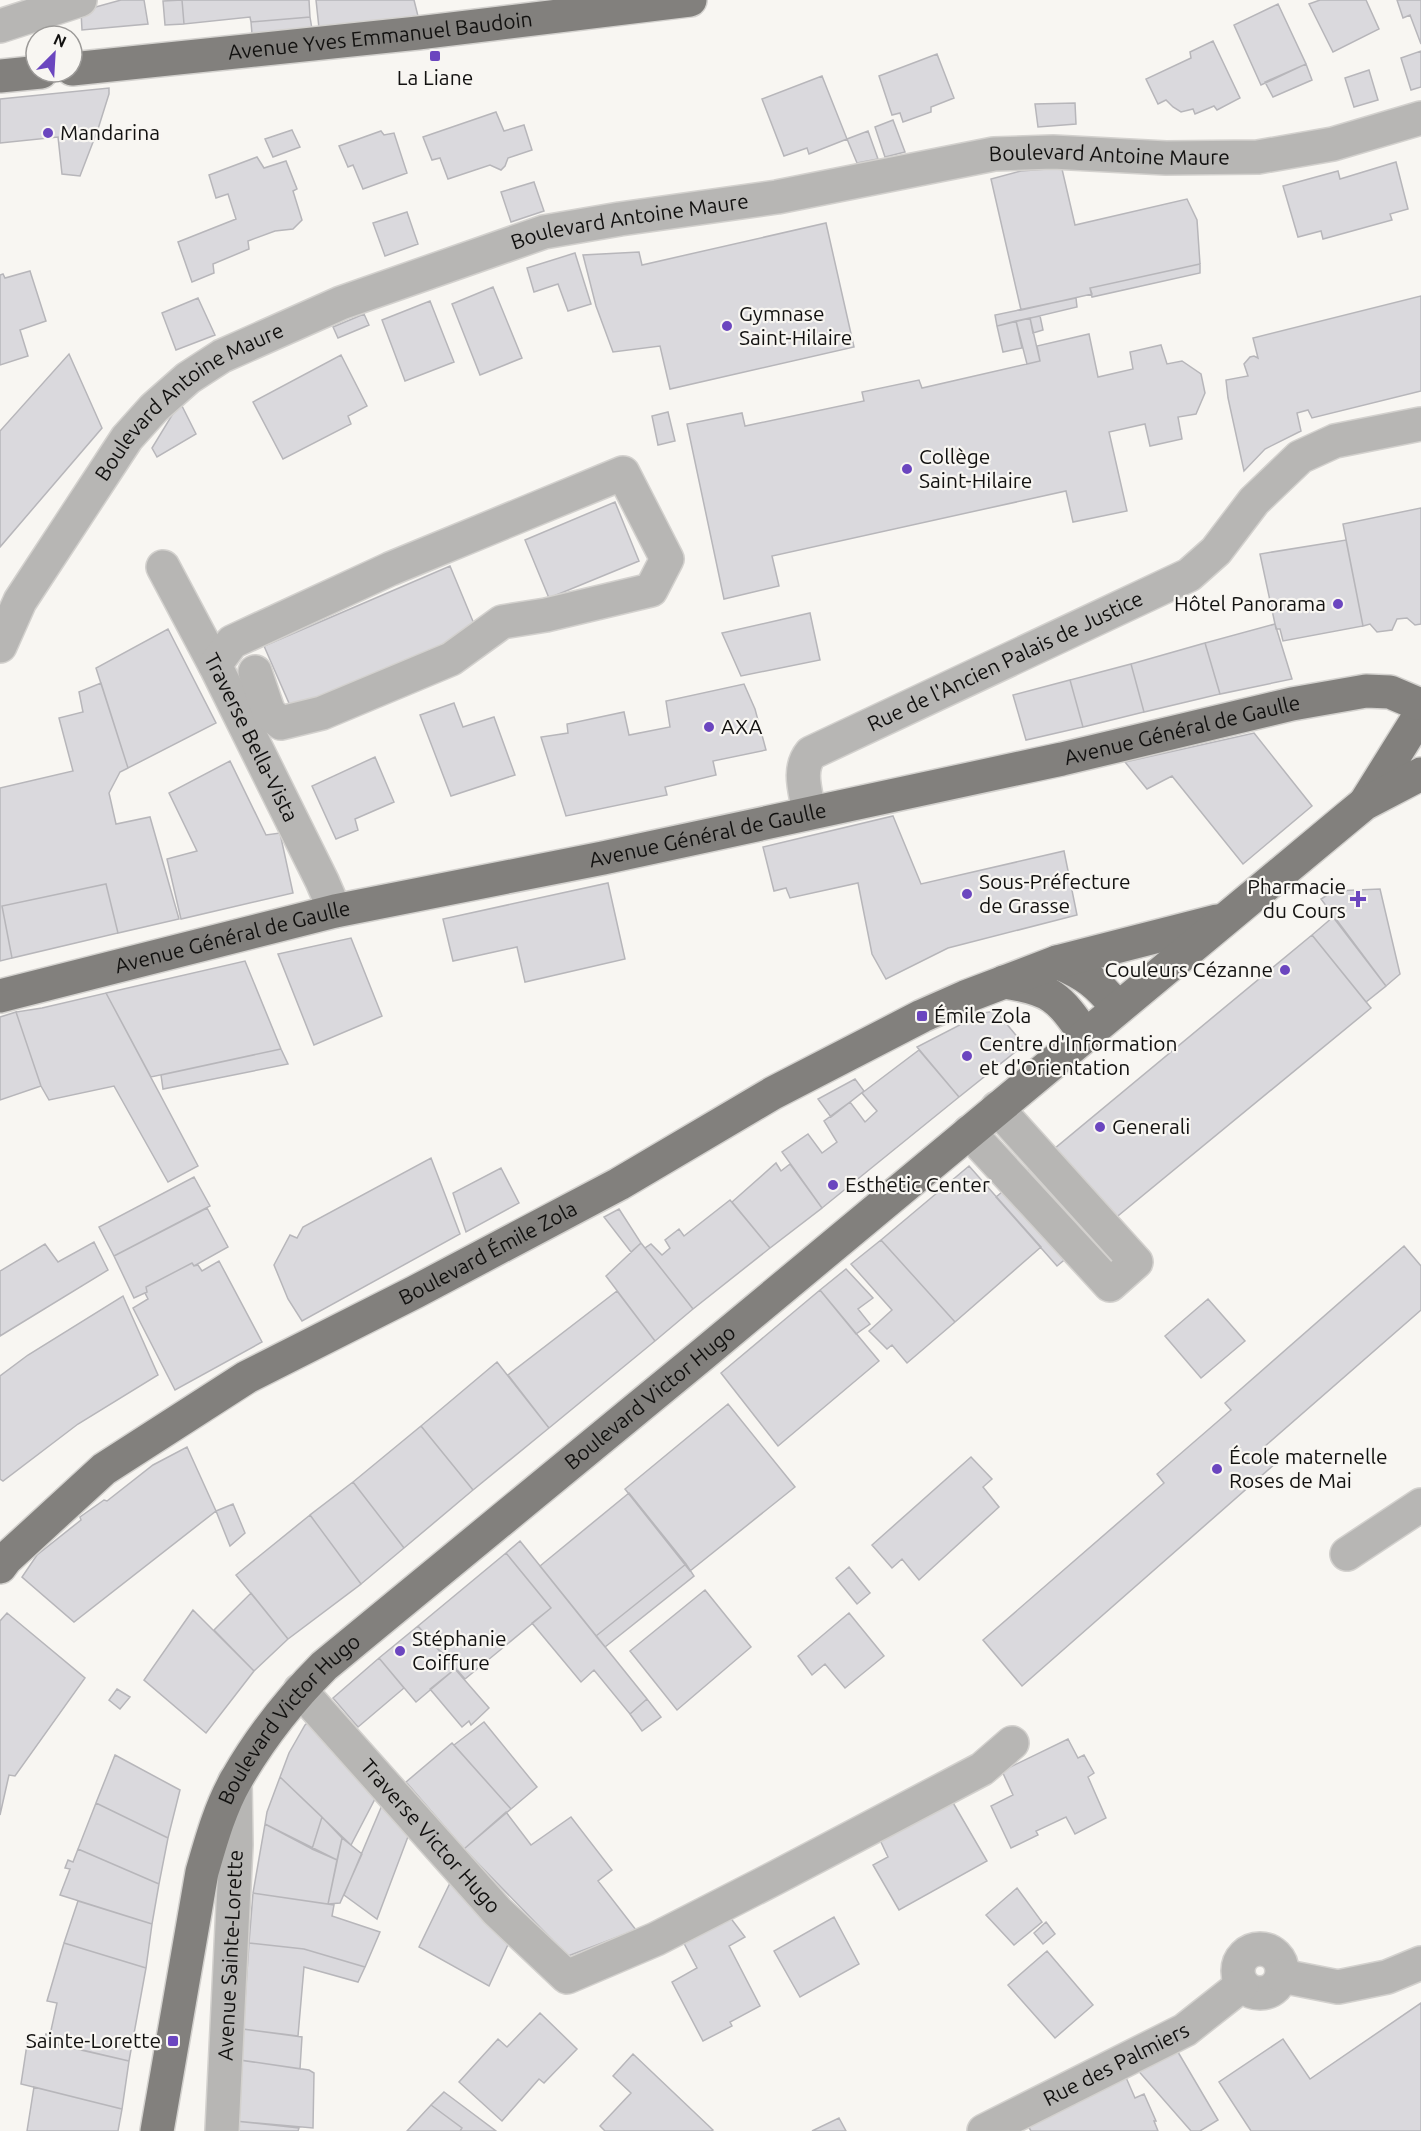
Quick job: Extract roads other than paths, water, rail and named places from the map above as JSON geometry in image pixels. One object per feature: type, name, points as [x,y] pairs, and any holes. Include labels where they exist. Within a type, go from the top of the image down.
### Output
[{"type":"main road","name":"Avenue Yves Emmanuel Baudoin","points":[[84,68],[417,33],[690,0]]},
{"type":"main road","points":[[0,76],[24,74]]},
{"type":"main road","name":"Avenue Général de Gaulle","points":[[0,996],[334,911],[603,858],[1062,759],[1292,704],[1366,691],[1390,692],[1419,707]]},
{"type":"main road","name":"Boulevard Victor Hugo","points":[[1364,804],[1419,707]]},
{"type":"main road","name":"Boulevard Victor Hugo","points":[[157,2131],[202,1872],[214,1831],[235,1781],[276,1720],[300,1690],[324,1666],[1364,804],[1421,774]]},
{"type":"main road","name":"Boulevard Émile Zola","points":[[0,1567],[104,1469],[247,1377],[415,1292],[619,1184],[772,1093],[922,1016],[1004,982],[1057,962],[1227,918]]},
{"type":"main road","points":[[1057,962],[1083,974],[1101,987],[1118,1008]]},
{"type":"main road","points":[[1004,982],[1032,986],[1051,994],[1066,1008],[1085,1035]]},
{"type":"street","points":[[0,26],[80,0]]},
{"type":"street","name":"Boulevard Antoine Maure","points":[[0,646],[10,604],[127,438],[154,408],[188,378],[222,356],[341,303],[544,232],[777,197],[994,154],[1053,152],[1166,158],[1258,157],[1333,144],[1421,118]]},
{"type":"street","name":"Rue de l'Ancien Palais de Justice","points":[[809,812],[803,770],[805,761],[811,753],[1189,575],[1216,551],[1254,501],[1300,457],[1335,441],[1421,424]]},
{"type":"street","points":[[215,665],[232,642],[390,569],[623,473],[668,559],[651,590],[546,615],[502,622],[451,659],[322,713],[281,723],[268,713],[255,672]]},
{"type":"street","name":"Traverse Bella-Vista","points":[[163,567],[215,665],[322,882],[334,911]]},
{"type":"street","points":[[969,1132],[1110,1285],[1136,1262],[997,1108]]},
{"type":"street","points":[[1347,1554],[1421,1505]]},
{"type":"street","name":"Traverse Victor Hugo","points":[[300,1690],[497,1911],[567,1977],[656,1939],[775,1878],[982,1769],[1012,1743]]},
{"type":"street","name":"Avenue Sainte-Lorette","points":[[222,2131],[236,1845],[235,1781]]},
{"type":"street","name":"Rue des Palmiers","points":[[984,2131],[1185,2030],[1242,1985],[1255,1994],[1263,1994],[1276,1987],[1282,1976],[1338,1987],[1387,1977],[1421,1963]]},
{"type":"place","name":"La Liane","points":[[435,56]]},
{"type":"place","name":"Mandarina","points":[[48,133]]},
{"type":"place","name":"Gymnase Saint-Hilaire","points":[[727,326]]},
{"type":"place","name":"Collège Saint-Hilaire","points":[[907,469]]},
{"type":"place","name":"Hôtel Panorama","points":[[1338,604]]},
{"type":"place","name":"AXA","points":[[709,727]]},
{"type":"place","name":"Sous-Préfecture de Grasse","points":[[967,894]]},
{"type":"place","name":"Pharmacie du Cours","points":[[1358,899]]},
{"type":"place","name":"Couleurs Cézanne","points":[[1285,970]]},
{"type":"place","name":"Émile Zola","points":[[922,1016]]},
{"type":"place","name":"Centre d'Information et d'Orientation","points":[[967,1056]]},
{"type":"place","name":"Generali","points":[[1100,1127]]},
{"type":"place","name":"Esthetic Center","points":[[833,1185]]},
{"type":"place","name":"École maternelle Roses de Mai","points":[[1217,1469]]},
{"type":"place","name":"Stéphanie Coiffure","points":[[400,1651]]},
{"type":"place","name":"Sainte-Lorette","points":[[173,2041]]}]
